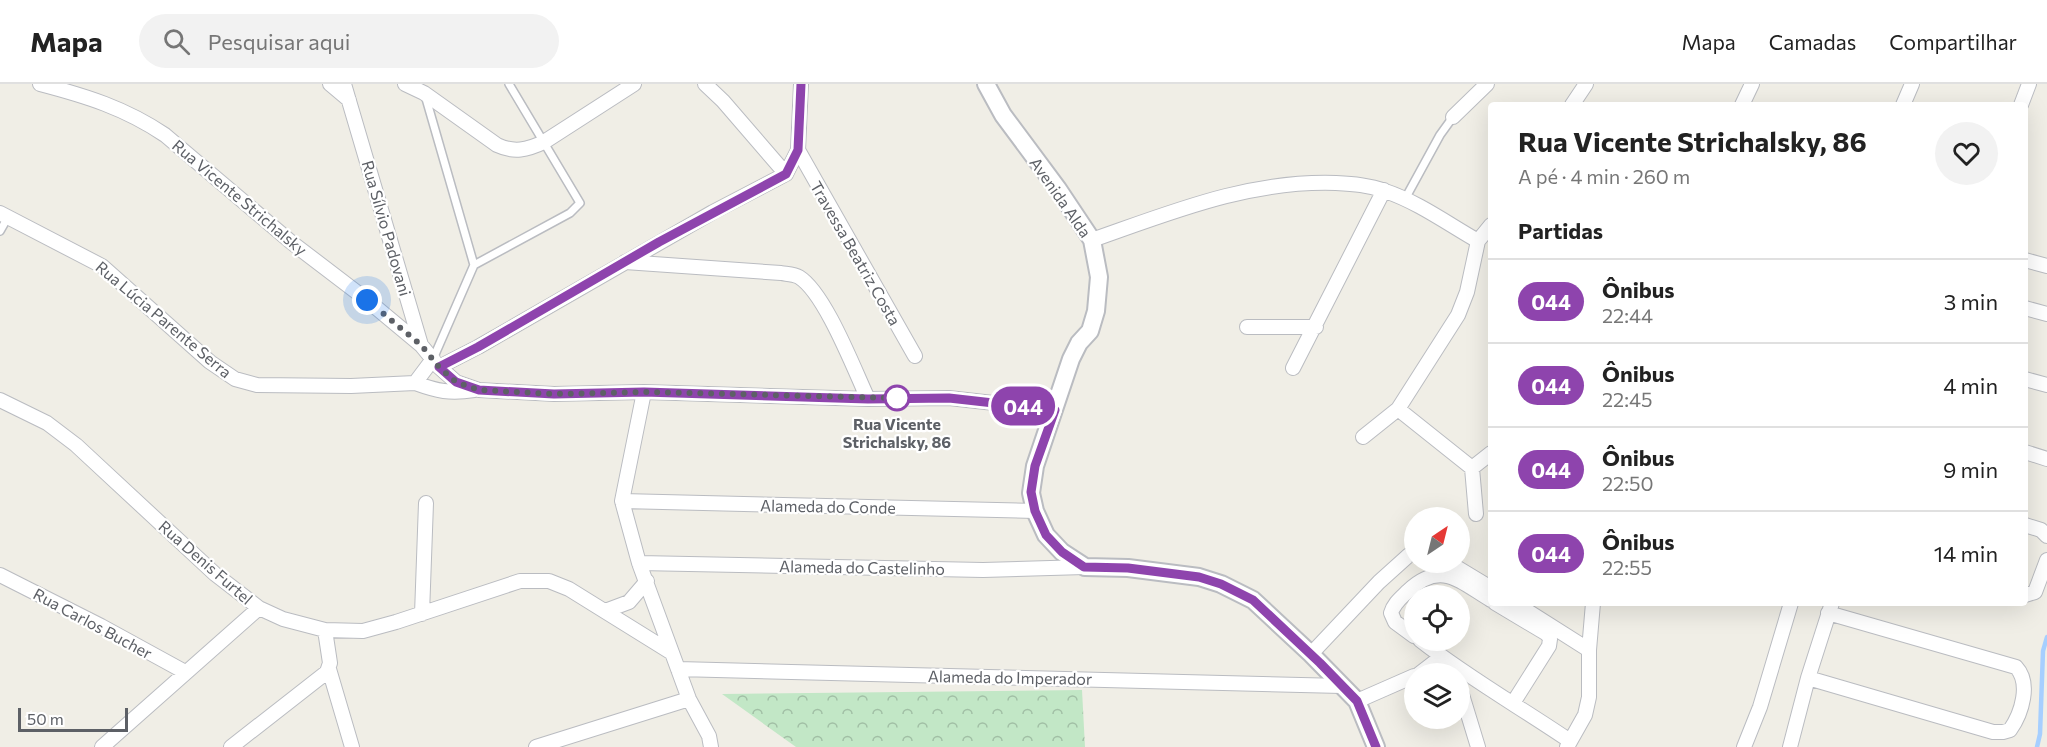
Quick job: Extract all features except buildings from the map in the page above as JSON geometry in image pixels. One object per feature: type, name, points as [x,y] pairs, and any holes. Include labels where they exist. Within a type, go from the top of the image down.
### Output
[{"type":"street","name":"Rua Vicente Strichalsky","points":[[40,84],[119,108],[145,121],[165,135],[291,242],[421,345]]},
{"type":"street","points":[[330,84],[349,100]]},
{"type":"street","name":"Rua Sílvio Padovani","points":[[345,84],[421,345],[436,363]]},
{"type":"street","points":[[405,84],[424,93],[497,145],[508,150],[529,149],[544,142],[634,84]]},
{"type":"street","points":[[705,84],[723,101],[786,174]]},
{"type":"street","points":[[415,383],[436,363],[478,347],[713,212],[786,174],[798,150],[801,84]]},
{"type":"street","name":"Avenida Alda","points":[[986,84],[1003,115],[1058,189],[1092,240],[1099,277],[1096,311],[1090,331],[1079,344],[1071,359],[1035,466],[1031,492],[1035,511],[1046,535],[1062,552],[1084,567]]},
{"type":"street","points":[[1453,117],[1487,84]]},
{"type":"street","points":[[1574,102],[1586,84]]},
{"type":"street","points":[[1743,102],[1752,84]]},
{"type":"street","points":[[1904,102],[1912,84]]},
{"type":"street","points":[[2022,102],[2030,84]]},
{"type":"street","name":"Travessa Beatriz Costa","points":[[798,150],[915,356]]},
{"type":"street","points":[[1092,240],[1210,199],[1244,190],[1317,182],[1361,184],[1384,190],[1405,199],[1478,241]]},
{"type":"street","points":[[1293,368],[1316,327],[1384,190]]},
{"type":"street","name":"Rua Lúcia Parente Serra","points":[[4,215],[102,266],[210,362],[235,379],[257,385],[351,386],[415,383],[453,393],[479,390]]},
{"type":"street","points":[[1363,437],[1398,409],[1458,315],[1467,292],[1478,241],[1488,229]]},
{"type":"street","points":[[2028,261],[2047,266]]},
{"type":"street","points":[[624,262],[797,276],[810,287],[824,307],[868,399]]},
{"type":"street","points":[[2028,309],[2047,314]]},
{"type":"street","points":[[1247,327],[1316,327]]},
{"type":"street","points":[[436,363],[456,382],[479,390],[554,394],[644,392],[868,399],[949,398],[1055,410]]},
{"type":"street","points":[[2028,380],[2047,386]]},
{"type":"street","points":[[644,392],[622,501],[639,563],[689,699],[710,736],[711,747]]},
{"type":"street","name":"Rua Denis Furtel","points":[[0,400],[47,423],[76,445],[215,574],[259,608],[283,619],[325,630],[363,631],[520,581],[549,581],[569,589],[672,653]]},
{"type":"street","points":[[1398,409],[1472,468],[1476,514]]},
{"type":"street","points":[[2028,453],[2047,459]]},
{"type":"street","points":[[1472,468],[1488,455]]},
{"type":"street","name":"Alameda do Conde","points":[[622,501],[1035,511]]},
{"type":"street","points":[[422,614],[426,503]]},
{"type":"street","points":[[2028,526],[2041,530],[2047,536]]},
{"type":"street","points":[[1311,654],[1379,582],[1404,560]]},
{"type":"street","points":[[2028,594],[2035,592],[2047,560]]},
{"type":"street","name":"Alameda do Castelinho","points":[[639,563],[983,570],[1084,567]]},
{"type":"street","points":[[1084,567],[1128,568],[1177,573],[1221,584],[1253,600],[1357,701],[1376,747]]},
{"type":"street","points":[[1414,585],[1434,573],[1452,577],[1466,585]]},
{"type":"street","points":[[1466,573],[1488,586]]},
{"type":"street","name":"Rua Carlos Bucher","points":[[0,575],[101,626],[184,672]]},
{"type":"street","points":[[605,611],[621,607],[628,602],[647,581]]},
{"type":"street","points":[[1470,588],[1488,598]]},
{"type":"street","points":[[1404,594],[1393,605],[1391,612],[1395,621],[1404,628]]},
{"type":"street","points":[[1500,606],[1547,633],[1550,639],[1549,646],[1513,703]]},
{"type":"street","points":[[1520,606],[1589,650]]},
{"type":"street","points":[[1470,679],[1513,703],[1568,744],[1585,716],[1589,697],[1589,650],[1593,606]]},
{"type":"street","points":[[1744,747],[1760,707],[1790,606]]},
{"type":"street","points":[[102,747],[259,608]]},
{"type":"street","points":[[1792,746],[1808,678],[1830,608],[2016,667],[2021,672],[2024,681],[2019,712],[2010,730],[1993,732],[1808,678]]},
{"type":"street","points":[[231,747],[328,669],[330,663],[325,630]]},
{"type":"street","points":[[1434,651],[1447,663]]},
{"type":"street","points":[[1433,663],[1441,657]]},
{"type":"street","points":[[328,669],[352,747]]},
{"type":"street","name":"Alameda do Imperador","points":[[678,669],[1342,686]]},
{"type":"street","points":[[1357,701],[1404,680]]},
{"type":"street","points":[[536,747],[689,699]]},
{"type":"street","points":[[1470,721],[1478,747]]},
{"type":"lane","points":[[474,265],[579,206],[579,200],[509,84]]},
{"type":"lane","points":[[424,93],[474,265],[436,363]]},
{"type":"lane","points":[[1405,199],[1440,135],[1453,117]]},
{"type":"lane","points":[[0,231],[4,215]]},
{"type":"green space","points":[[1082,690],[1085,747],[796,747],[722,694]]},
{"type":"waterway","points":[[2037,747],[2040,734],[2043,651],[2047,637]]},
{"type":"bus line","name":"044","points":[[801,84],[798,150],[786,174],[713,212],[439,367],[456,382],[479,390],[554,394],[644,392],[868,399],[949,398],[1055,410],[1035,466],[1031,492],[1035,511],[1046,535],[1062,552],[1084,567],[1128,568],[1199,577],[1221,584],[1253,600],[1357,701],[1376,747]]},
{"type":"place","name":"Rua Vicente Strichalsky, 86","points":[[897,398]]},
{"type":"route","points":[[367,300],[421,345],[439,367],[456,382],[479,390],[554,394],[644,392],[897,398]]}]
